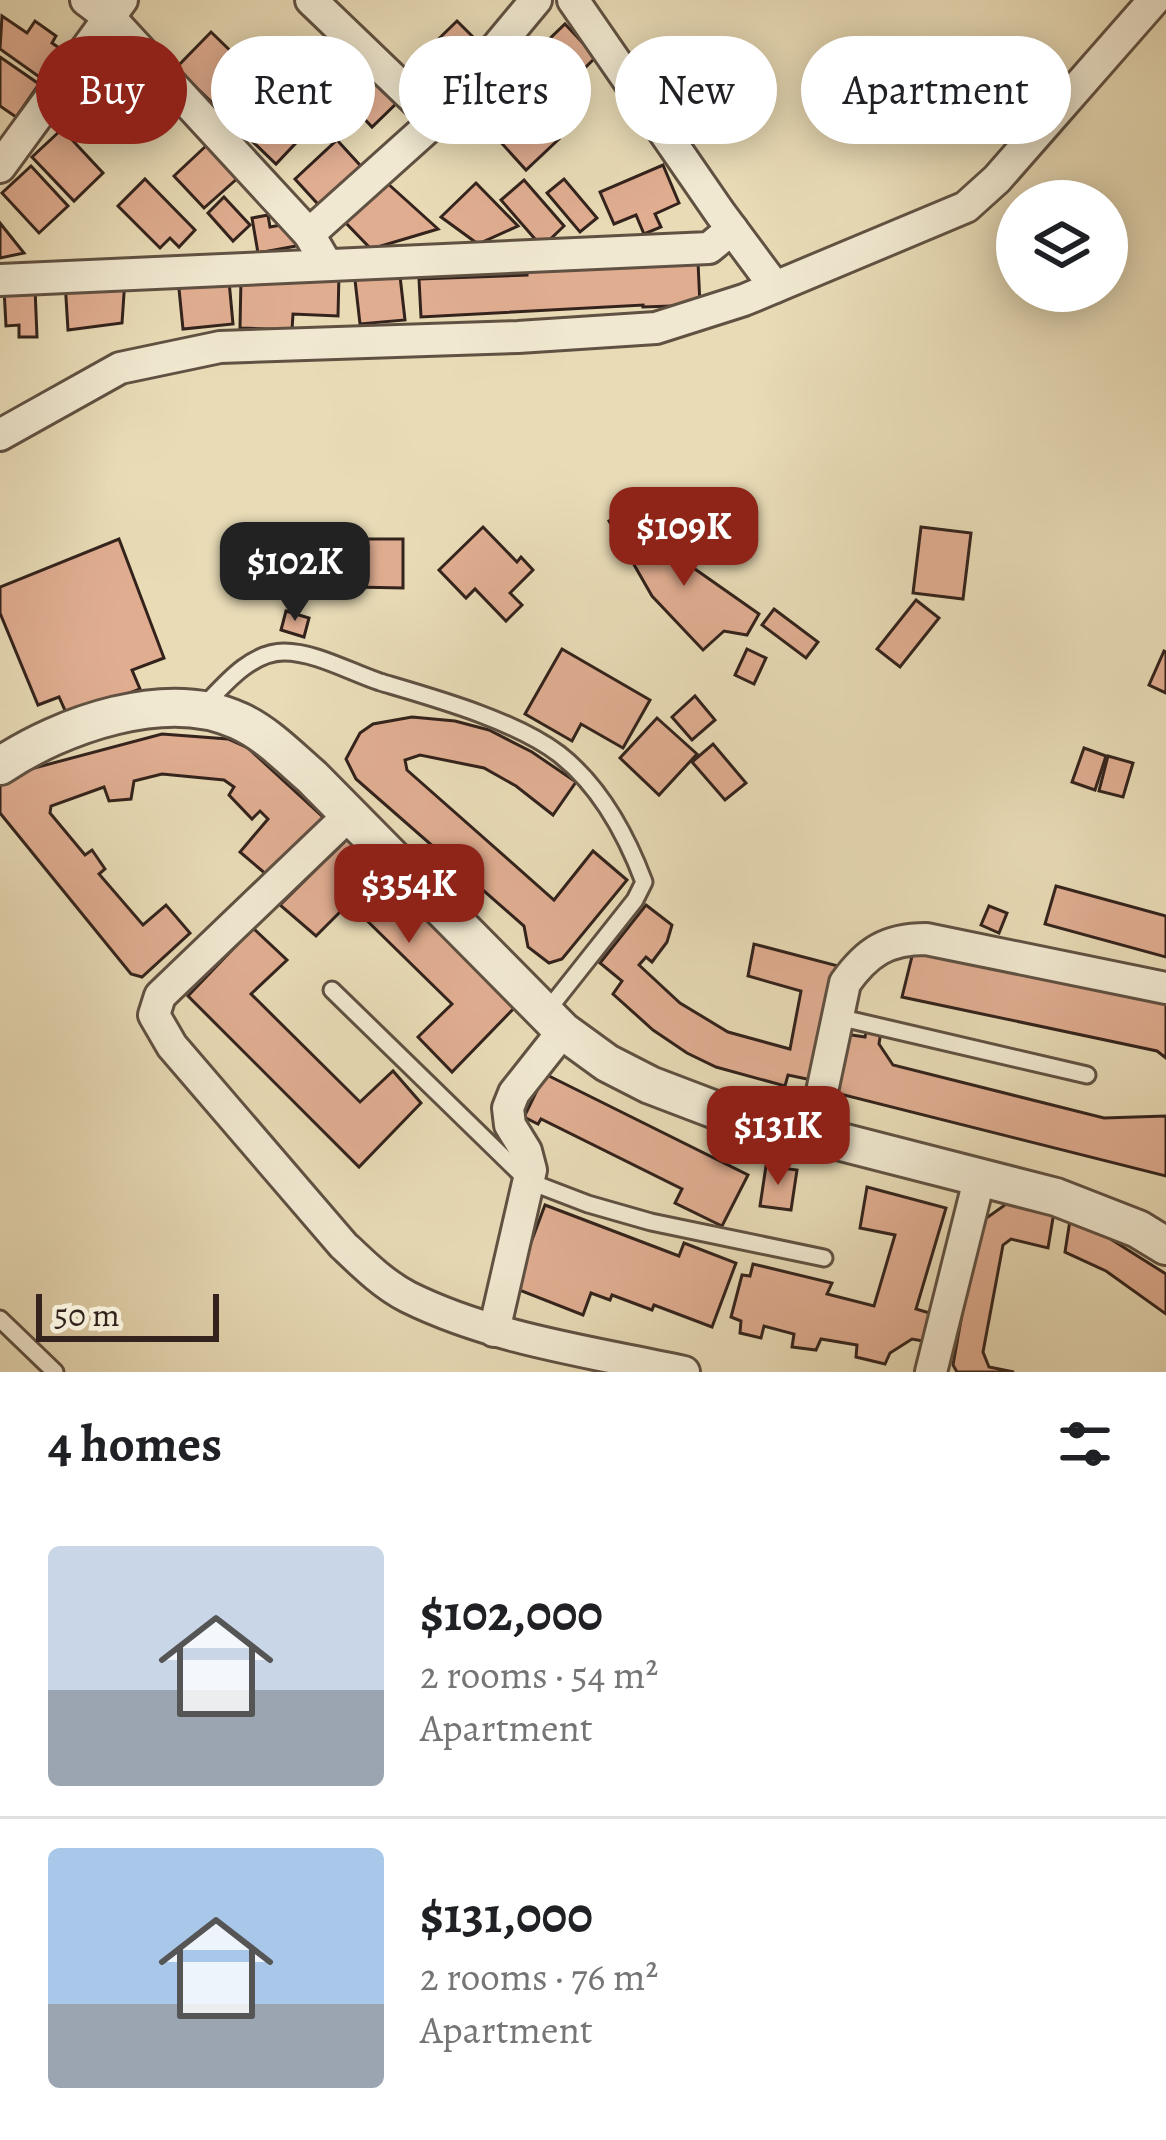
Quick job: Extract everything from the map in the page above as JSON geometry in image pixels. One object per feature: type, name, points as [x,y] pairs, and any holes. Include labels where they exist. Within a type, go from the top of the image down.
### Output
[{"type":"street","points":[[311,0],[399,84]]},
{"type":"street","points":[[506,36],[536,0]]},
{"type":"street","points":[[573,0],[775,287]]},
{"type":"street","points":[[0,435],[120,368],[220,347],[656,328],[775,287],[966,207],[997,179],[1154,0]]},
{"type":"street","points":[[0,167],[106,6],[309,234],[327,266]]},
{"type":"street","points":[[309,234],[409,144]]},
{"type":"street","points":[[0,280],[709,248],[732,229]]},
{"type":"street","points":[[0,766],[69,728],[111,717],[165,709],[200,710],[238,720],[272,743],[350,814],[554,1022],[607,1063],[713,1109],[1056,1197],[1138,1229],[1166,1246]]},
{"type":"street","points":[[350,814],[160,996],[154,1015],[172,1046],[343,1245],[406,1296],[494,1331],[684,1372]]},
{"type":"street","points":[[813,1134],[845,983],[859,963],[885,945],[926,939],[1166,988]]},
{"type":"street","points":[[494,1331],[530,1170],[526,1151],[510,1125],[508,1108],[554,1022]]},
{"type":"street","points":[[931,1372],[980,1176]]},
{"type":"lane","points":[[200,710],[257,658],[282,652],[439,700],[522,732],[577,769],[599,794],[634,854],[644,882],[554,1022]]},
{"type":"lane","points":[[332,990],[528,1180],[651,1222],[824,1258]]},
{"type":"lane","points":[[838,1017],[1087,1075]]},
{"type":"lane","points":[[0,1319],[55,1372]]},
{"type":"building","points":[[2,16],[27,33],[35,21],[56,36],[36,36],[36,75],[0,49]]},
{"type":"building","points":[[457,21],[472,36],[442,36]]},
{"type":"building","points":[[565,24],[576,36],[553,36]]},
{"type":"building","points":[[211,32],[215,36],[211,36],[211,102],[187,79],[187,57]]},
{"type":"building","points":[[0,57],[36,82],[36,88],[16,117],[0,106]]},
{"type":"building","points":[[375,69],[399,95],[399,101],[375,124]]},
{"type":"building","points":[[46,144],[76,144],[103,173],[74,201],[32,157]]},
{"type":"building","points":[[208,144],[239,177],[204,208],[174,176]]},
{"type":"building","points":[[255,144],[295,144],[276,164]]},
{"type":"building","points":[[333,144],[341,144],[369,175],[327,214],[295,179]]},
{"type":"building","points":[[502,144],[554,144],[526,170]]},
{"type":"building","points":[[663,165],[679,203],[655,214],[661,227],[644,234],[636,215],[614,224],[600,192]]},
{"type":"building","points":[[31,166],[68,206],[39,233],[2,193]]},
{"type":"building","points":[[145,179],[195,230],[179,247],[170,238],[160,248],[118,206]]},
{"type":"building","points":[[564,179],[597,218],[580,232],[547,193]]},
{"type":"building","points":[[524,180],[564,226],[542,247],[501,200]]},
{"type":"building","points":[[386,182],[438,229],[371,249],[344,221]]},
{"type":"building","points":[[476,183],[518,226],[478,244],[441,217]]},
{"type":"building","points":[[224,197],[250,225],[233,241],[208,213]]},
{"type":"building","points":[[268,215],[270,227],[292,223],[296,246],[258,253],[252,218]]},
{"type":"building","points":[[0,223],[24,253],[0,258]]},
{"type":"building","points":[[698,262],[700,305],[421,317],[419,279]]},
{"type":"building","points":[[339,273],[338,316],[293,314],[292,330],[240,328],[241,278]]},
{"type":"building","points":[[400,276],[405,320],[360,324],[355,280]]},
{"type":"building","points":[[125,279],[122,323],[68,330],[65,281]]},
{"type":"building","points":[[178,279],[229,281],[233,324],[183,329]]},
{"type":"building","points":[[35,288],[37,337],[19,337],[19,325],[6,326],[4,289]]},
{"type":"building","points":[[618,515],[759,614],[747,635],[724,631],[703,650],[652,596],[609,521]]},
{"type":"building","points":[[483,527],[517,562],[521,557],[533,570],[510,593],[522,605],[506,621],[475,589],[466,598],[439,570]]},
{"type":"building","points":[[921,527],[971,533],[963,599],[913,593]]},
{"type":"building","points":[[119,539],[164,658],[132,670],[140,689],[68,717],[59,697],[38,705],[0,613],[0,587]]},
{"type":"building","points":[[355,539],[403,539],[403,588],[355,587]]},
{"type":"building","points":[[916,600],[939,618],[900,667],[877,649]]},
{"type":"building","points":[[774,609],[818,642],[806,658],[762,625]]},
{"type":"building","points":[[286,611],[309,618],[304,637],[281,630]]},
{"type":"building","points":[[562,649],[650,700],[623,748],[581,724],[572,741],[525,714]]},
{"type":"building","points":[[747,649],[766,658],[754,684],[735,675]]},
{"type":"building","points":[[1166,652],[1166,693],[1149,685]]},
{"type":"building","points":[[695,696],[715,720],[692,740],[672,717]]},
{"type":"building","points":[[412,717],[489,730],[576,782],[553,815],[484,768],[420,755],[405,760],[407,770],[554,900],[593,851],[627,880],[562,959],[549,963],[528,947],[524,926],[356,779],[346,759],[360,733],[373,724]]},
{"type":"building","points":[[657,718],[697,754],[659,795],[620,758]]},
{"type":"building","points":[[162,734],[228,739],[248,748],[324,818],[267,875],[240,852],[268,819],[260,811],[252,819],[229,795],[234,787],[224,780],[162,774],[134,781],[131,799],[109,801],[104,787],[51,806],[50,813],[85,855],[92,850],[105,869],[99,874],[143,925],[166,905],[190,933],[142,977],[131,974],[0,813],[0,786],[8,775]]},
{"type":"building","points":[[713,744],[746,783],[725,800],[692,762]]},
{"type":"building","points":[[1084,748],[1106,756],[1095,790],[1072,782]]},
{"type":"building","points":[[1108,756],[1133,763],[1123,797],[1099,791]]},
{"type":"building","points":[[351,835],[521,1001],[452,1072],[418,1037],[452,1004],[349,903],[316,936],[280,905]]},
{"type":"building","points":[[1056,886],[1166,916],[1166,957],[1045,924]]},
{"type":"building","points":[[646,905],[672,925],[667,942],[652,962],[646,957],[639,965],[680,1003],[728,1032],[790,1049],[801,991],[748,976],[754,944],[842,967],[821,1082],[788,1075],[785,1086],[716,1067],[653,1030],[613,994],[622,981],[600,963]]},
{"type":"building","points":[[989,906],[1007,913],[999,933],[981,925]]},
{"type":"building","points":[[253,928],[287,960],[251,994],[360,1102],[393,1071],[421,1103],[359,1167],[188,996]]},
{"type":"building","points":[[915,944],[1166,997],[1166,1058],[1157,1051],[902,997]]},
{"type":"building","points":[[867,1028],[881,1031],[879,1044],[893,1065],[1104,1118],[1166,1116],[1166,1176],[832,1092],[845,1034],[865,1037]]},
{"type":"building","points":[[545,1074],[748,1175],[722,1226],[675,1203],[682,1189],[541,1119],[538,1124],[524,1117]]},
{"type":"building","points":[[766,1166],[797,1170],[791,1210],[760,1206]]},
{"type":"building","points":[[867,1187],[946,1208],[916,1309],[933,1314],[923,1341],[912,1339],[890,1353],[885,1364],[856,1357],[857,1345],[821,1339],[816,1350],[792,1347],[794,1334],[764,1326],[761,1338],[740,1333],[741,1321],[731,1317],[742,1275],[750,1276],[753,1264],[832,1283],[827,1294],[874,1306],[895,1235],[860,1228]]},
{"type":"building","points":[[1009,1202],[1054,1212],[1048,1248],[1011,1239],[1003,1245],[983,1352],[989,1367],[1014,1372],[957,1372],[953,1365],[978,1224]]},
{"type":"building","points":[[545,1205],[679,1256],[684,1243],[736,1263],[712,1327],[654,1305],[652,1310],[612,1295],[610,1300],[591,1293],[583,1315],[514,1288]]},
{"type":"building","points":[[1070,1220],[1101,1233],[1166,1274],[1166,1314],[1106,1271],[1065,1252]]}]
